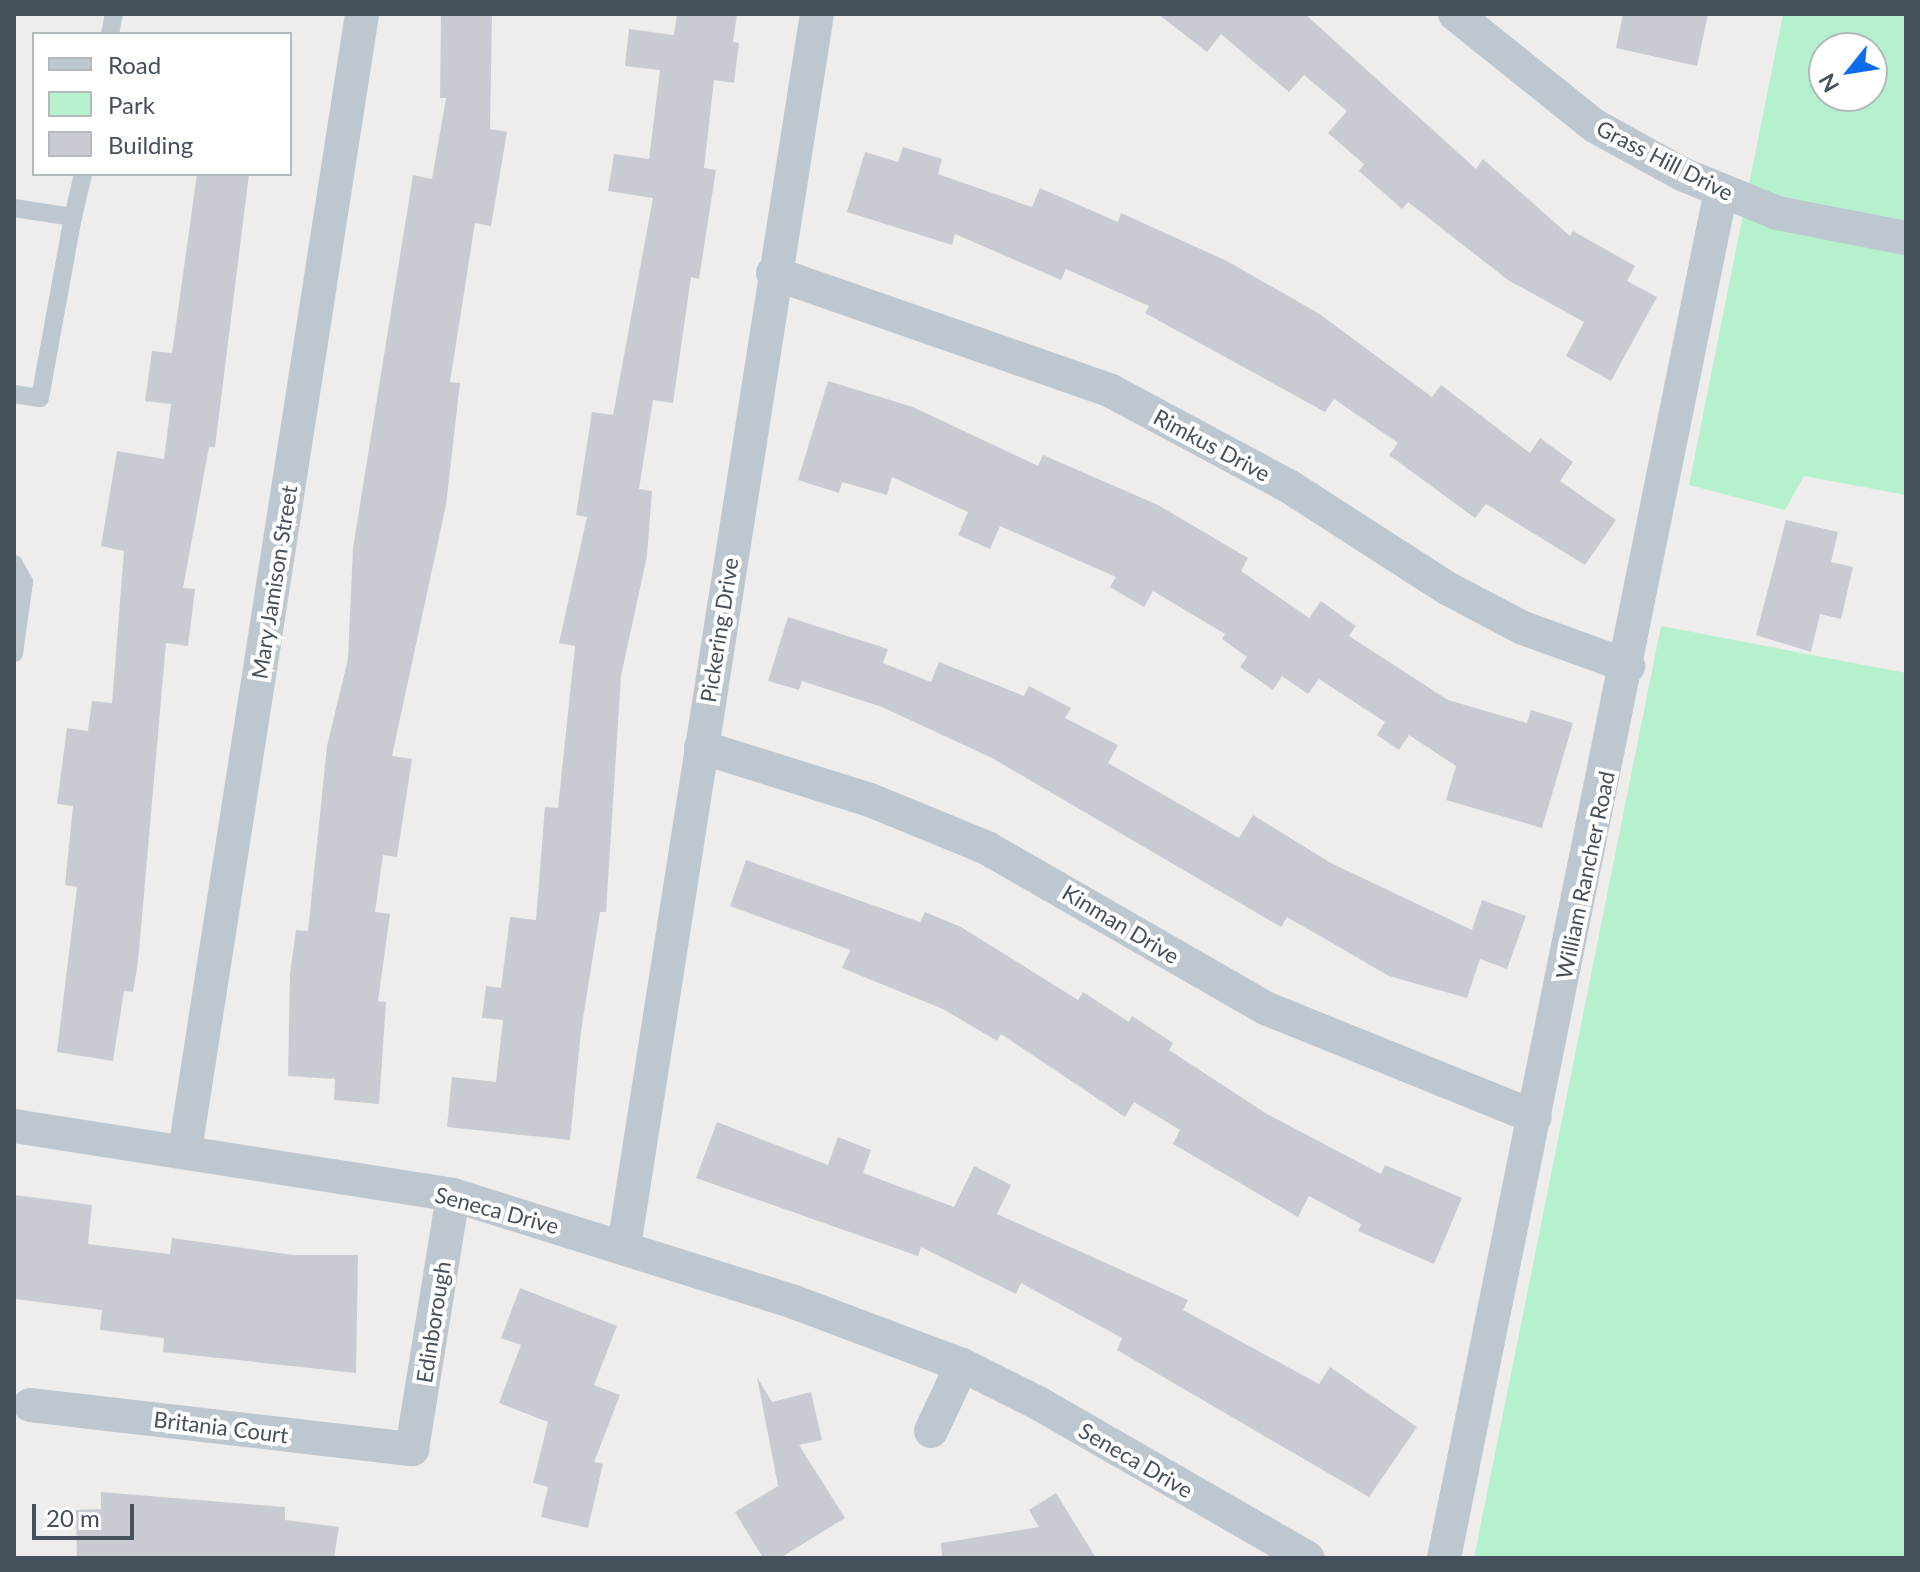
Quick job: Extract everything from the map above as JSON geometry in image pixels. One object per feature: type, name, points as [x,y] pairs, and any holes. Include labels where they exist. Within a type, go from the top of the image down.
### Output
[{"type":"street","name":"Mary Jamison Street","points":[[185,1150],[362,14]]},
{"type":"street","name":"Pickering Drive","points":[[624,1246],[773,273],[817,14]]},
{"type":"street","name":"Grass Hill Drive","points":[[1455,14],[1595,126],[1721,191],[1777,213],[1906,238]]},
{"type":"street","name":"William Rancher Road","points":[[1444,1558],[1628,666],[1721,191]]},
{"type":"street","name":"Rimkus Drive","points":[[773,273],[1111,391],[1290,487],[1447,588],[1523,628],[1628,666]]},
{"type":"street","name":"Kinman Drive","points":[[701,747],[870,800],[987,848],[1265,1008],[1535,1117]]},
{"type":"street","name":"Seneca Drive","points":[[14,1126],[185,1150],[453,1195],[624,1246],[962,1365],[1257,1546],[1308,1558]]},
{"type":"street","name":"Edinborough","points":[[412,1449],[453,1195]]},
{"type":"street","points":[[931,1431],[962,1365]]},
{"type":"street","name":"Britania Court","points":[[30,1405],[412,1449]]},
{"type":"lane","points":[[14,394],[40,398],[83,176]]},
{"type":"lane","points":[[14,208],[73,217]]},
{"type":"lane","points":[[14,564],[24,582],[14,653]]},
{"type":"green space","points":[[1783,14],[1906,14],[1906,495],[1804,476],[1785,510],[1689,485]]},
{"type":"green space","points":[[1661,626],[1906,673],[1906,1558],[1474,1558]]},
{"type":"building","points":[[441,14],[492,14],[490,129],[507,132],[491,226],[475,223],[450,382],[460,383],[446,505],[392,756],[412,759],[397,857],[383,855],[375,912],[390,914],[378,1001],[386,1002],[379,1104],[334,1100],[335,1079],[288,1076],[290,973],[296,930],[308,931],[327,746],[348,659],[353,548],[413,175],[432,179],[446,98],[440,98]]},
{"type":"building","points":[[677,14],[737,14],[733,42],[739,43],[734,83],[714,80],[704,168],[716,170],[699,279],[691,277],[673,403],[653,400],[639,489],[652,491],[647,556],[621,676],[606,912],[600,912],[581,1031],[570,1140],[447,1127],[452,1077],[496,1082],[503,1020],[482,1018],[486,986],[501,988],[510,917],[536,920],[545,807],[558,808],[575,646],[559,643],[587,517],[576,515],[592,412],[613,415],[653,198],[608,191],[614,154],[649,159],[660,70],[625,66],[629,29],[674,35]]},
{"type":"building","points":[[1158,14],[1305,14],[1476,169],[1483,159],[1570,236],[1573,231],[1635,266],[1627,281],[1657,297],[1611,381],[1566,356],[1584,322],[1508,280],[1408,202],[1402,209],[1359,171],[1364,164],[1328,133],[1347,111],[1304,75],[1289,92],[1221,34],[1207,52]]},
{"type":"building","points":[[1623,14],[1708,14],[1697,66],[1616,48]]},
{"type":"building","points":[[903,147],[942,159],[938,174],[1032,207],[1040,188],[1118,222],[1121,213],[1227,261],[1318,313],[1432,397],[1441,385],[1530,453],[1540,438],[1573,462],[1560,481],[1616,520],[1585,565],[1486,504],[1475,518],[1389,455],[1398,443],[1334,399],[1325,412],[1145,313],[1149,306],[1066,269],[1061,280],[955,234],[952,245],[847,212],[865,152],[898,162]]},
{"type":"building","points":[[197,176],[249,176],[215,447],[209,447],[183,588],[195,589],[188,646],[166,643],[138,962],[133,992],[124,991],[113,1061],[57,1052],[77,887],[65,885],[73,806],[57,804],[67,728],[88,731],[92,701],[112,703],[124,551],[101,546],[117,451],[164,459],[171,404],[145,401],[152,351],[172,353]]},
{"type":"building","points":[[828,381],[913,407],[1038,466],[1043,455],[1158,505],[1248,558],[1241,571],[1309,618],[1321,601],[1356,626],[1349,636],[1448,700],[1527,723],[1531,710],[1573,723],[1542,828],[1446,800],[1456,766],[1409,735],[1399,750],[1377,735],[1385,722],[1319,679],[1308,694],[1282,676],[1273,690],[1240,667],[1247,657],[1222,639],[1225,634],[1153,591],[1144,607],[1110,587],[1116,577],[1000,526],[990,549],[958,535],[968,512],[892,477],[887,495],[842,482],[839,493],[798,480]]},
{"type":"building","points":[[1786,520],[1838,532],[1831,562],[1853,567],[1841,619],[1820,614],[1811,652],[1756,635]]},
{"type":"building","points":[[788,617],[888,649],[883,663],[931,682],[939,662],[1024,696],[1029,686],[1071,708],[1065,718],[1118,745],[1108,763],[1239,838],[1253,815],[1331,863],[1472,930],[1482,900],[1526,916],[1507,969],[1480,959],[1467,998],[1389,976],[1287,917],[1281,927],[992,758],[882,707],[802,681],[799,690],[768,681]]},
{"type":"building","points":[[746,860],[920,922],[925,912],[961,927],[1078,1000],[1083,992],[1129,1022],[1132,1016],[1173,1043],[1169,1050],[1267,1114],[1381,1174],[1385,1165],[1462,1198],[1434,1264],[1358,1231],[1361,1224],[1309,1196],[1298,1217],[1173,1144],[1180,1130],[1134,1102],[1125,1117],[1001,1034],[997,1041],[943,1009],[842,968],[850,950],[730,906]]},
{"type":"building","points":[[717,1122],[828,1165],[838,1137],[871,1150],[863,1173],[954,1207],[974,1166],[1011,1185],[997,1214],[1188,1300],[1183,1310],[1319,1384],[1330,1367],[1417,1427],[1369,1497],[1117,1350],[1122,1338],[1021,1283],[1016,1294],[921,1247],[918,1256],[696,1178]]},
{"type":"building","points":[[14,1195],[92,1205],[88,1244],[170,1254],[172,1238],[293,1255],[358,1255],[356,1373],[163,1352],[164,1338],[100,1330],[102,1310],[14,1299]]},
{"type":"building","points":[[520,1288],[617,1326],[594,1385],[620,1395],[594,1462],[603,1464],[588,1528],[541,1517],[548,1487],[533,1483],[548,1422],[499,1403],[521,1345],[501,1338]]},
{"type":"building","points":[[757,1377],[772,1402],[811,1392],[822,1440],[799,1445],[845,1518],[780,1558],[763,1558],[735,1512],[778,1486]]},
{"type":"building","points":[[101,1492],[285,1507],[285,1520],[339,1527],[334,1558],[77,1558],[76,1510],[101,1509]]},
{"type":"building","points":[[1056,1493],[1096,1558],[942,1558],[941,1543],[1039,1527],[1029,1510]]}]
